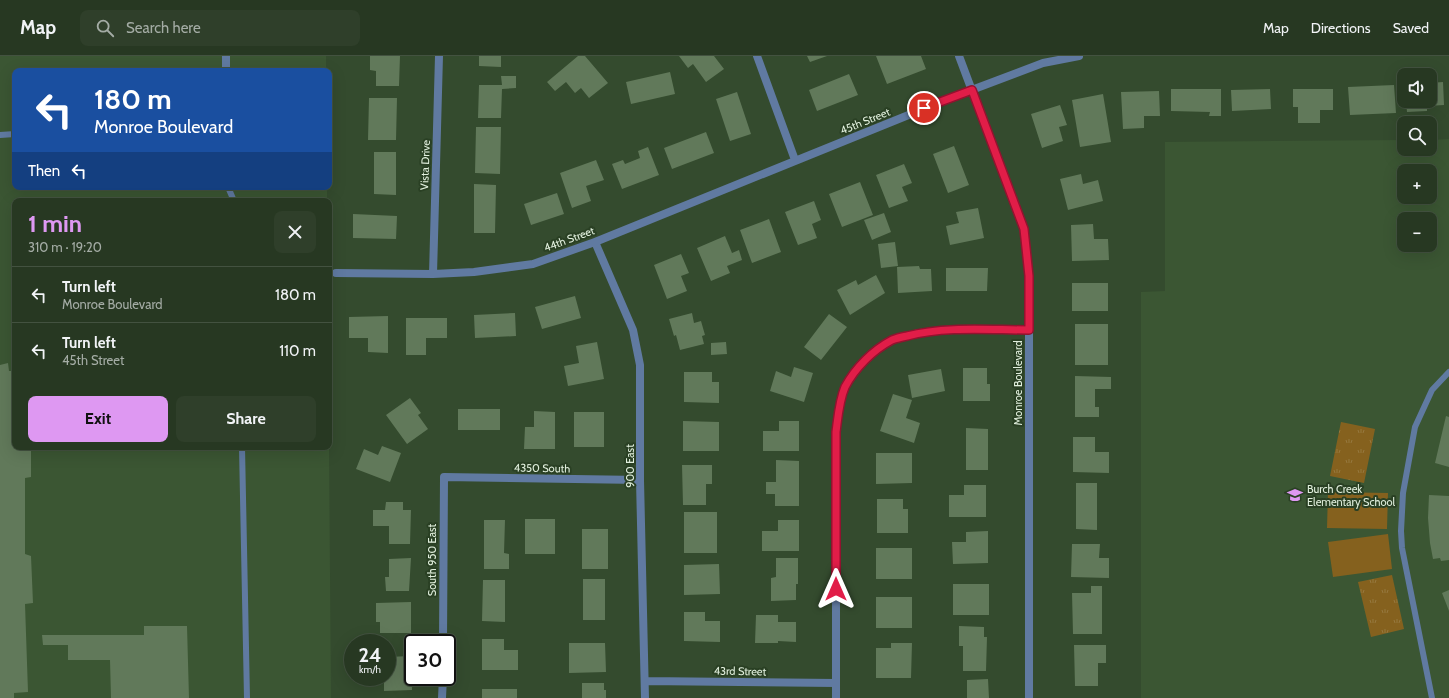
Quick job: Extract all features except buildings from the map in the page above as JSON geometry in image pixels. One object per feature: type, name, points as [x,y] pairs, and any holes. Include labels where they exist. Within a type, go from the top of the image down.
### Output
[{"type":"street","points":[[226,56],[226,68]]},
{"type":"street","name":"Vista Drive","points":[[433,274],[439,56]]},
{"type":"street","points":[[757,56],[795,160]]},
{"type":"street","name":"Monroe Boulevard","points":[[959,56],[1024,229],[1029,276],[1029,698]]},
{"type":"street","name":"45th Street","points":[[795,160],[1043,63],[1079,56]]},
{"type":"street","name":"44th Street","points":[[336,273],[433,274],[474,272],[533,264],[595,242],[795,160]]},
{"type":"street","name":"900 East","points":[[595,242],[633,330],[640,365],[640,480],[645,698]]},
{"type":"street","points":[[836,698],[836,432],[839,407],[845,388],[859,367],[875,352],[893,340],[918,333],[945,331],[1029,330]]},
{"type":"street","name":"4350 South","points":[[444,476],[640,480]]},
{"type":"street","name":"South 950 East","points":[[443,634],[444,476]]},
{"type":"street","name":"43rd Street","points":[[645,680],[836,683]]},
{"type":"street","points":[[442,698],[443,686]]},
{"type":"lane","points":[[0,135],[12,134]]},
{"type":"lane","points":[[1432,698],[1402,548],[1401,531],[1403,493],[1415,427],[1432,390],[1449,372]]},
{"type":"lane","points":[[242,450],[247,698]]},
{"type":"shaded area","points":[[0,56],[326,56],[326,68],[12,68],[12,190],[327,190],[327,198],[12,198],[12,450],[329,450],[331,698],[0,698]]},
{"type":"shaded area","name":"Burch Creek Elementary School","points":[[1449,139],[1449,698],[1141,698],[1141,292],[1165,291],[1165,142],[1397,140],[1397,156],[1437,156],[1437,140]]},
{"type":"green space","points":[[1341,422],[1375,429],[1364,483],[1330,476]]},
{"type":"green space","points":[[1328,492],[1388,493],[1387,529],[1327,528]]},
{"type":"green space","points":[[1388,534],[1392,569],[1333,577],[1328,542]]},
{"type":"green space","points":[[1392,575],[1404,629],[1371,637],[1358,582]]},
{"type":"place","name":"Burch Creek Elementary School","points":[[1295,495]]},
{"type":"route","points":[[836,589],[836,432],[839,407],[845,388],[859,367],[875,352],[893,340],[918,333],[945,331],[1029,330],[1029,276],[1024,229],[1015,201],[972,90],[924,108]]}]
